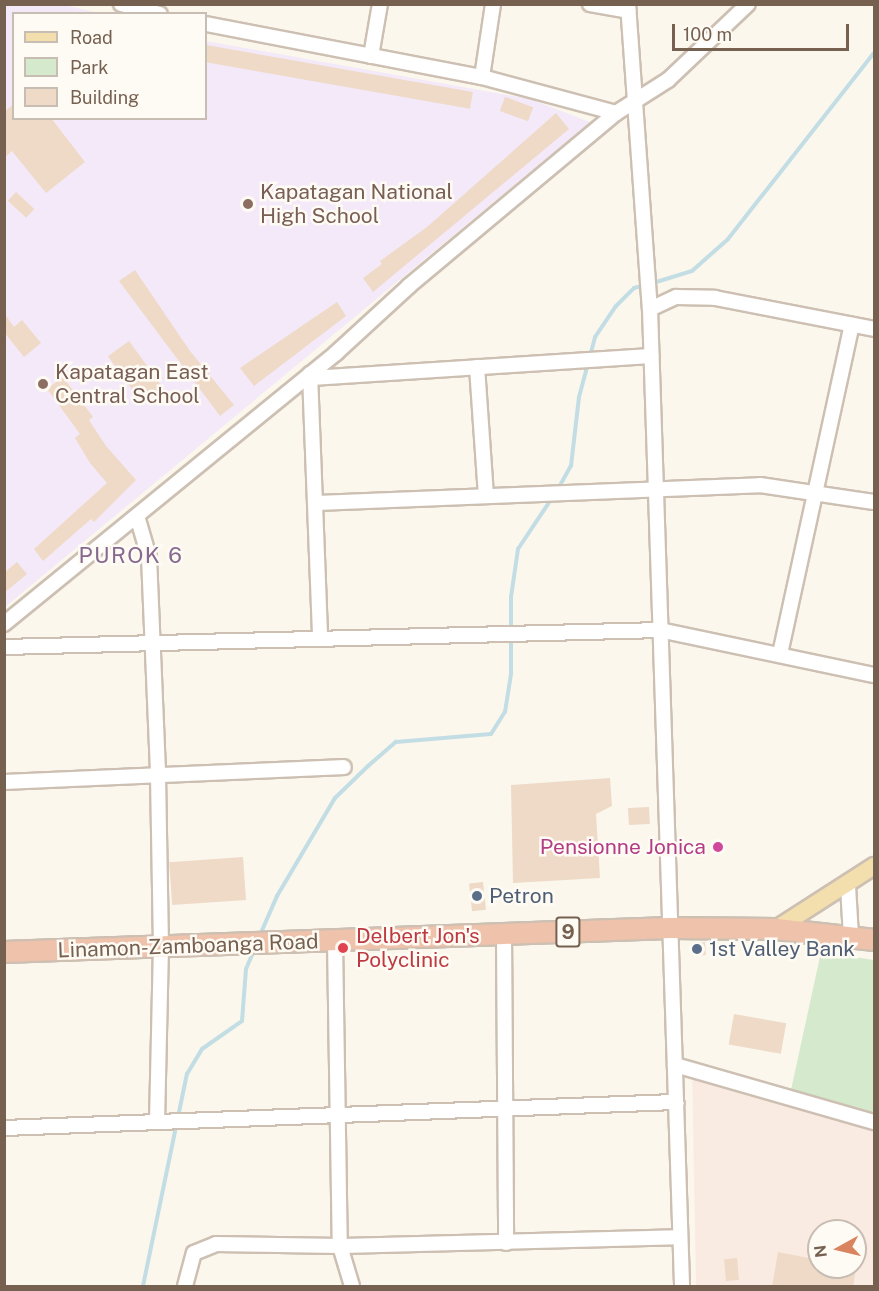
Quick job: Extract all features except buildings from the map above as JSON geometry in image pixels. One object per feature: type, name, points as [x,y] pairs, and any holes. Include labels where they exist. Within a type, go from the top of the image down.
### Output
[{"type":"highway","name":"Linamon-Zamboanga Road","points":[[4,952],[670,928],[776,928],[874,940]]},
{"type":"main road","points":[[776,928],[848,886],[874,866]]},
{"type":"street","points":[[121,4],[152,12]]},
{"type":"street","points":[[371,56],[380,4]]},
{"type":"street","points":[[482,77],[493,4]]},
{"type":"street","points":[[590,4],[628,8],[635,104],[649,303],[682,1287]]},
{"type":"street","points":[[4,624],[310,376],[616,113],[635,104],[748,4]]},
{"type":"street","points":[[207,24],[482,77],[616,113]]},
{"type":"street","points":[[649,303],[676,297],[715,298],[874,329]]},
{"type":"street","points":[[780,654],[852,325]]},
{"type":"street","points":[[310,376],[651,356]]},
{"type":"street","points":[[477,367],[486,496]]},
{"type":"street","points":[[310,376],[317,503],[320,636]]},
{"type":"street","points":[[317,503],[577,493],[656,486],[760,485],[874,502]]},
{"type":"street","points":[[137,516],[148,542],[158,775],[161,1120]]},
{"type":"street","points":[[4,647],[522,630],[660,630],[874,675]]},
{"type":"street","points":[[4,782],[344,767]]},
{"type":"street","points":[[848,886],[851,937]]},
{"type":"street","points":[[504,934],[506,1243]]},
{"type":"street","points":[[335,941],[336,1116],[340,1246],[352,1287]]},
{"type":"street","points":[[675,1065],[874,1122]]},
{"type":"street","points":[[4,1128],[186,1119],[336,1116],[676,1102]]},
{"type":"street","points":[[185,1287],[194,1253],[216,1244],[340,1246],[680,1237]]},
{"type":"shaded area","name":"Kapatagan National High School","points":[[5,5],[64,5],[95,12],[12,12],[12,120],[207,120],[207,41],[530,99],[590,122],[5,607]]},
{"type":"shaded area","points":[[692,1064],[874,1115],[874,1286],[696,1286]]},
{"type":"green space","points":[[821,952],[874,960],[874,1115],[791,1090]]},
{"type":"waterway","points":[[653,283],[692,271],[728,239],[874,53]]},
{"type":"waterway","points":[[590,356],[595,337],[616,306],[634,288],[645,285]]},
{"type":"waterway","points":[[558,489],[571,466],[579,397],[588,364]]},
{"type":"waterway","points":[[260,935],[277,896],[335,798],[368,766],[396,742],[491,734],[505,712],[511,673],[511,597],[518,549],[552,498]]},
{"type":"waterway","points":[[143,1286],[187,1074],[202,1049],[242,1021],[246,969],[254,950]]},
{"type":"place","name":"Kapatagan National High School","points":[[248,204]]},
{"type":"place","name":"Kapatagan East Central School","points":[[43,384]]},
{"type":"place","name":"Pensionne Jonica","points":[[718,847]]},
{"type":"place","name":"Petron","points":[[477,896]]},
{"type":"place","name":"Delbert Jon's Polyclinic","points":[[343,948]]},
{"type":"place","name":"1st Valley Bank","points":[[697,949]]},
{"type":"district","name":"PUROK 6","points":[[131,556]]}]
